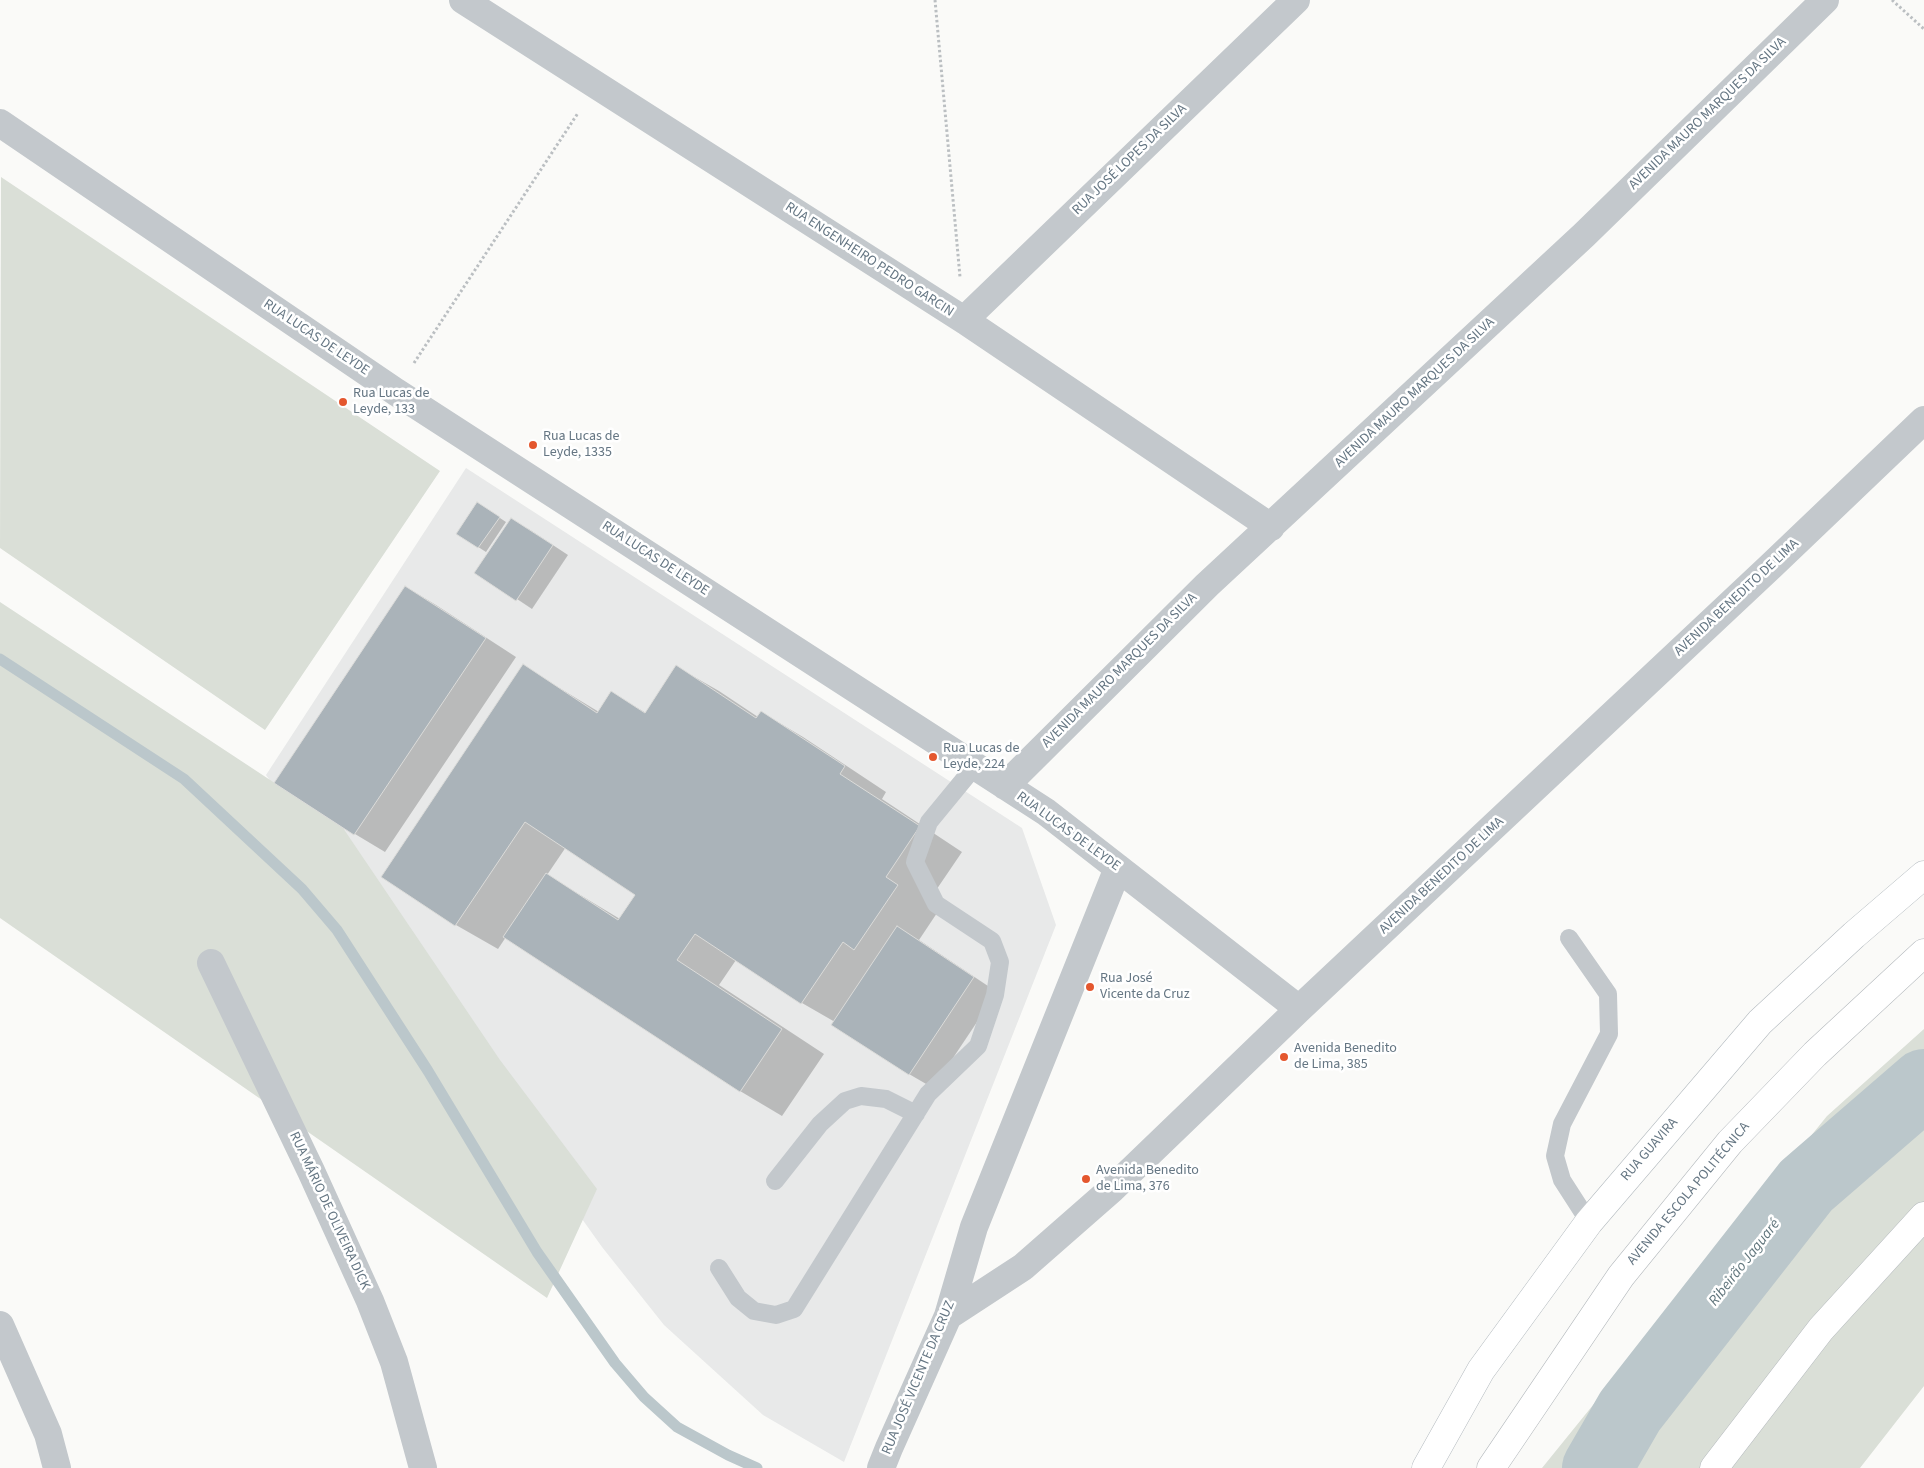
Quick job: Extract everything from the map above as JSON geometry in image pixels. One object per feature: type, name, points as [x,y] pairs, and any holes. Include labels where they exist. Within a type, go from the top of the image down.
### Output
[{"type":"main road","name":"RUA GUAVIRA","points":[[1426,1468],[1481,1370],[1589,1222],[1760,1022],[1854,935],[1924,875]]},
{"type":"main road","name":"AVENIDA ESCOLA POLITÉCNICA","points":[[1491,1468],[1621,1276],[1730,1142],[1815,1054],[1924,953]]},
{"type":"main road","points":[[1714,1468],[1820,1329],[1924,1216]]},
{"type":"street","name":"RUA ENGENHEIRO PEDRO GARCIN","points":[[463,0],[964,320],[1271,527]]},
{"type":"street","name":"RUA JOSÉ LOPES DA SILVA","points":[[964,320],[1296,0]]},
{"type":"street","name":"AVENIDA MAURO MARQUES DA SILVA","points":[[1005,786],[1207,585],[1584,235],[1825,0]]},
{"type":"street","name":"RUA LUCAS DE LEYDE","points":[[0,123],[396,392],[1046,812],[1299,1009]]},
{"type":"street","name":"AVENIDA BENEDITO DE LIMA","points":[[948,1316],[1023,1268],[1101,1200],[1299,1009],[1707,627],[1924,420]]},
{"type":"street","name":"RUA JOSÉ VICENTE DA CRUZ","points":[[882,1468],[889,1448],[948,1316],[974,1226],[1118,868]]},
{"type":"street","name":"RUA MÁRIO DE OLIVEIRA DICK","points":[[211,963],[311,1171],[370,1301],[394,1362],[423,1468]]},
{"type":"street","points":[[0,1324],[48,1434],[57,1468]]},
{"type":"lane","points":[[719,1268],[738,1298],[754,1311],[776,1315],[794,1309],[928,1094],[978,1046],[994,995],[1000,962],[992,941],[936,904],[915,862],[929,822],[974,766]]},
{"type":"lane","points":[[1569,938],[1608,994],[1609,1034],[1562,1124],[1555,1156],[1562,1180],[1589,1222]]},
{"type":"lane","points":[[775,1181],[820,1124],[845,1102],[861,1096],[886,1099],[916,1114]]},
{"type":"path","points":[[935,0],[964,320]]},
{"type":"path","points":[[1892,0],[1924,29]]},
{"type":"path","points":[[396,392],[596,85]]},
{"type":"shaded area","points":[[1,177],[440,471],[265,730],[0,548]]},
{"type":"shaded area","points":[[466,468],[1022,828],[1056,925],[844,1462],[763,1415],[664,1325],[602,1247],[266,775]]},
{"type":"shaded area","points":[[0,602],[343,828],[500,1060],[597,1189],[547,1298],[0,918]]},
{"type":"shaded area","points":[[1924,1029],[1924,1386],[1860,1468],[1542,1468],[1827,1116]]},
{"type":"building","points":[[477,502],[500,517],[478,548],[456,534]]},
{"type":"building","points":[[511,518],[553,545],[516,601],[474,573]]},
{"type":"building","points":[[405,586],[486,638],[354,835],[274,783]]},
{"type":"building","points":[[523,664],[597,713],[611,691],[645,713],[676,665],[756,718],[761,711],[845,766],[840,774],[920,826],[886,877],[898,885],[854,950],[843,942],[801,1004],[695,934],[677,960],[782,1029],[740,1092],[503,937],[546,873],[618,920],[635,895],[525,822],[455,926],[381,877]]},
{"type":"building","points":[[897,926],[974,977],[909,1075],[831,1025]]},
{"type":"waterway","points":[[0,659],[184,779],[302,889],[337,930],[428,1071],[537,1252],[615,1363],[644,1397],[677,1427],[728,1455],[757,1468]]},
{"type":"waterway","name":"Ribeirão Jaguaré","points":[[1597,1468],[1630,1411],[1806,1186],[1924,1084]]},
{"type":"place","name":"Rua Lucas de Leyde, 133","points":[[343,402]]},
{"type":"place","name":"Rua Lucas de Leyde, 1335","points":[[533,445]]},
{"type":"place","name":"Rua Lucas de Leyde, 224","points":[[933,757]]},
{"type":"place","name":"Rua José Vicente da Cruz","points":[[1090,987]]},
{"type":"place","name":"Avenida Benedito de Lima, 385","points":[[1284,1057]]},
{"type":"place","name":"Avenida Benedito de Lima, 376","points":[[1086,1179]]}]
